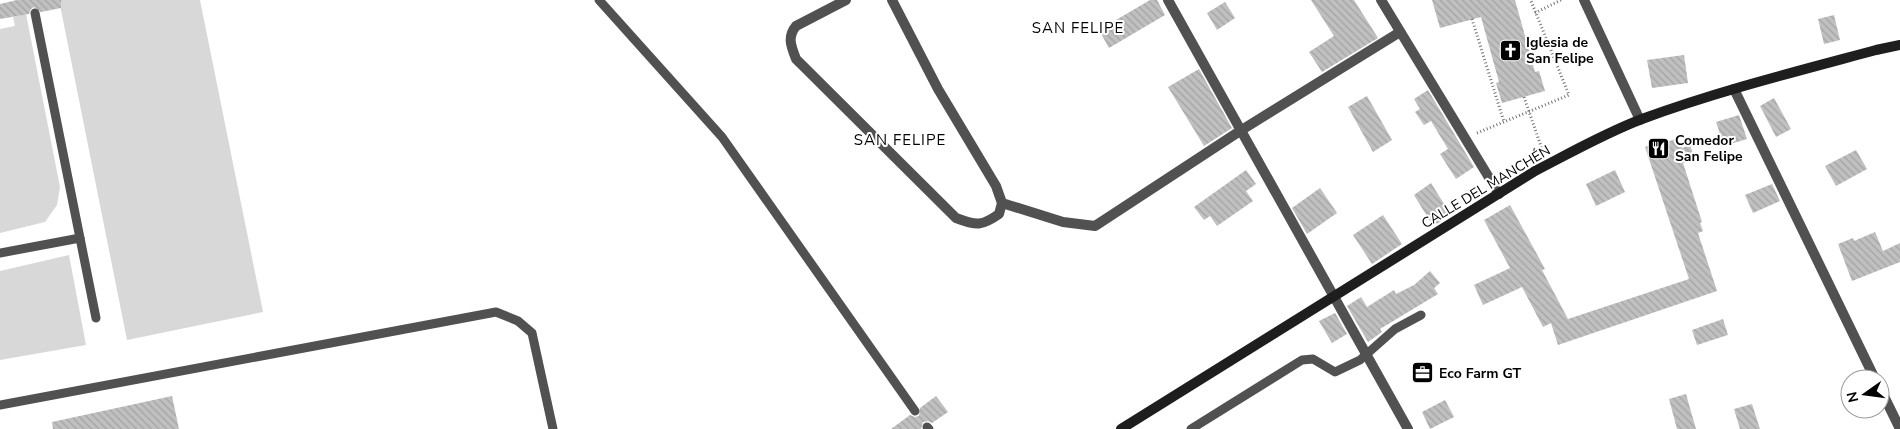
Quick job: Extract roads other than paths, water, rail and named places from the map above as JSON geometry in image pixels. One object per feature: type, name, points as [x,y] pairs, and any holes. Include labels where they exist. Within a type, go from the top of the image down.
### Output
[{"type":"street","points":[[846,0],[796,26],[791,32],[790,44],[796,58],[956,218],[971,224],[985,224],[999,214],[1002,203],[996,186],[938,89],[892,0]]},
{"type":"street","points":[[1168,0],[1332,297],[1368,354],[1408,429]]},
{"type":"street","points":[[1381,0],[1499,194]]},
{"type":"street","points":[[1584,0],[1640,120]]},
{"type":"street","points":[[1002,203],[1063,222],[1095,226],[1240,131],[1400,32]]},
{"type":"street","name":"CALLE DEL MANCHÉN","points":[[1121,429],[1547,164],[1640,120],[1734,89],[1900,45]]},
{"type":"street","points":[[1734,89],[1870,369]]},
{"type":"street","points":[[1890,408],[1900,429]]},
{"type":"lane","points":[[599,0],[722,136],[915,411]]},
{"type":"lane","points":[[35,13],[96,318]]},
{"type":"lane","points":[[0,253],[80,238]]},
{"type":"lane","points":[[0,405],[496,312],[518,321],[532,334],[553,429]]},
{"type":"lane","points":[[1191,429],[1302,360],[1314,358],[1335,372],[1368,354],[1395,329],[1421,315]]},
{"type":"place","name":"Iglesia de San Felipe","points":[[1510,50]]},
{"type":"place","name":"Comedor San Felipe","points":[[1659,148]]},
{"type":"place","name":"Eco Farm GT","points":[[1423,373]]},
{"type":"district","name":"SAN FELIPE","points":[[1078,28]]},
{"type":"district","name":"SAN FELIPE","points":[[900,140]]}]
